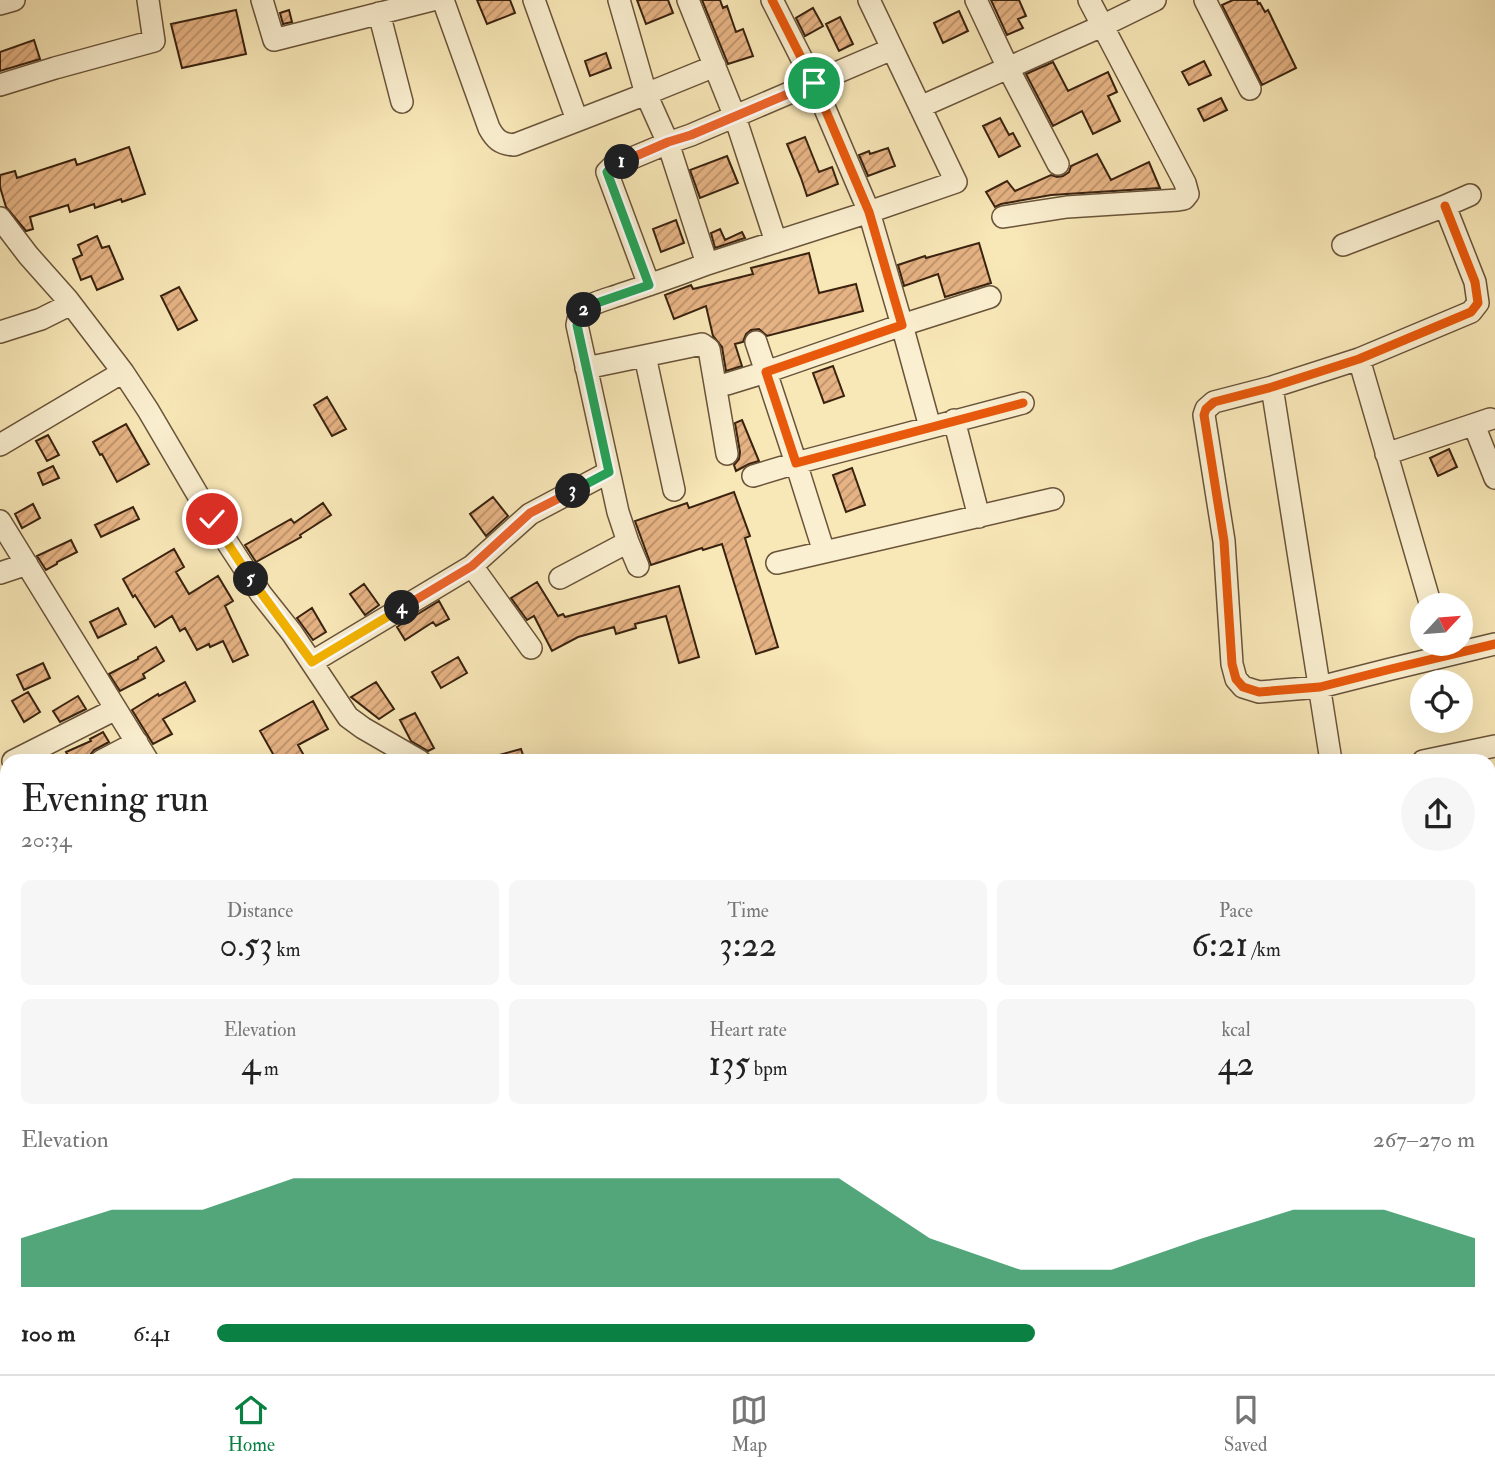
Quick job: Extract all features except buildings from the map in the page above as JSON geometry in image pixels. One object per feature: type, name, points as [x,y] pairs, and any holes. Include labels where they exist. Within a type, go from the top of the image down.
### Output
[{"type":"street","points":[[0,4],[14,0]]},
{"type":"street","points":[[0,85],[153,41],[148,0]]},
{"type":"street","points":[[262,0],[274,40],[432,0]]},
{"type":"street","points":[[443,0],[489,128],[495,139],[506,144],[514,145],[715,66]]},
{"type":"street","points":[[534,0],[577,120]]},
{"type":"street","points":[[619,0],[646,94],[668,142],[707,264]]},
{"type":"street","points":[[688,0],[735,117],[776,242]]},
{"type":"street","points":[[772,0],[814,83],[869,212],[930,427]]},
{"type":"street","points":[[638,566],[618,512],[586,368],[577,325],[584,310],[594,304],[707,264],[956,181],[869,0]]},
{"type":"street","points":[[976,0],[1058,164]]},
{"type":"street","points":[[1003,217],[1067,207],[1178,200],[1184,199],[1188,194],[1185,183],[1089,0]]},
{"type":"street","points":[[920,107],[1155,0]]},
{"type":"street","points":[[1205,0],[1250,89]]},
{"type":"street","points":[[379,13],[402,102]]},
{"type":"street","points":[[649,285],[607,172],[613,166],[735,117],[891,49]]},
{"type":"street","points":[[1343,245],[1470,195]]},
{"type":"street","points":[[1424,656],[1320,687],[1259,692],[1243,687],[1236,679],[1232,664],[1224,541],[1204,415],[1214,402],[1272,387],[1359,359],[1471,312],[1478,303],[1475,282],[1445,206]]},
{"type":"street","points":[[0,218],[123,372],[212,519],[348,717],[408,754]]},
{"type":"street","points":[[727,384],[990,297]]},
{"type":"street","points":[[0,332],[41,319],[71,304]]},
{"type":"street","points":[[756,342],[824,552]]},
{"type":"street","points":[[586,368],[702,344],[706,346],[709,349],[727,454]]},
{"type":"street","points":[[645,356],[674,490]]},
{"type":"street","points":[[1359,359],[1427,593]]},
{"type":"street","points":[[0,444],[123,372]]},
{"type":"street","points":[[1272,387],[1330,754]]},
{"type":"street","points":[[752,476],[1023,403]]},
{"type":"street","points":[[954,421],[979,517]]},
{"type":"street","points":[[1386,454],[1482,422],[1495,478]]},
{"type":"street","points":[[312,662],[472,566],[530,513],[609,472]]},
{"type":"street","points":[[777,563],[1052,499]]},
{"type":"street","points":[[0,521],[144,754]]},
{"type":"street","points":[[560,578],[628,542]]},
{"type":"street","points":[[0,573],[27,564]]},
{"type":"street","points":[[472,566],[531,648]]},
{"type":"street","points":[[1474,646],[1495,644]]},
{"type":"street","points":[[27,754],[116,709]]},
{"type":"street","points":[[114,754],[137,742]]},
{"type":"street","points":[[1477,754],[1495,746]]},
{"type":"cycle path","points":[[772,0],[814,83],[869,212],[902,325],[766,372],[796,463],[1023,403]]},
{"type":"cycle path","points":[[1445,206],[1475,282],[1478,303],[1471,312],[1359,359],[1272,387],[1214,402],[1206,409],[1204,415],[1224,541],[1232,664],[1236,679],[1243,687],[1259,692],[1320,687],[1495,644]]},
{"type":"route","points":[[212,519],[261,594],[312,662],[472,566],[530,513],[609,472],[578,320],[584,310],[594,304],[649,285],[607,172],[613,166],[668,142],[691,135],[814,83]]}]
